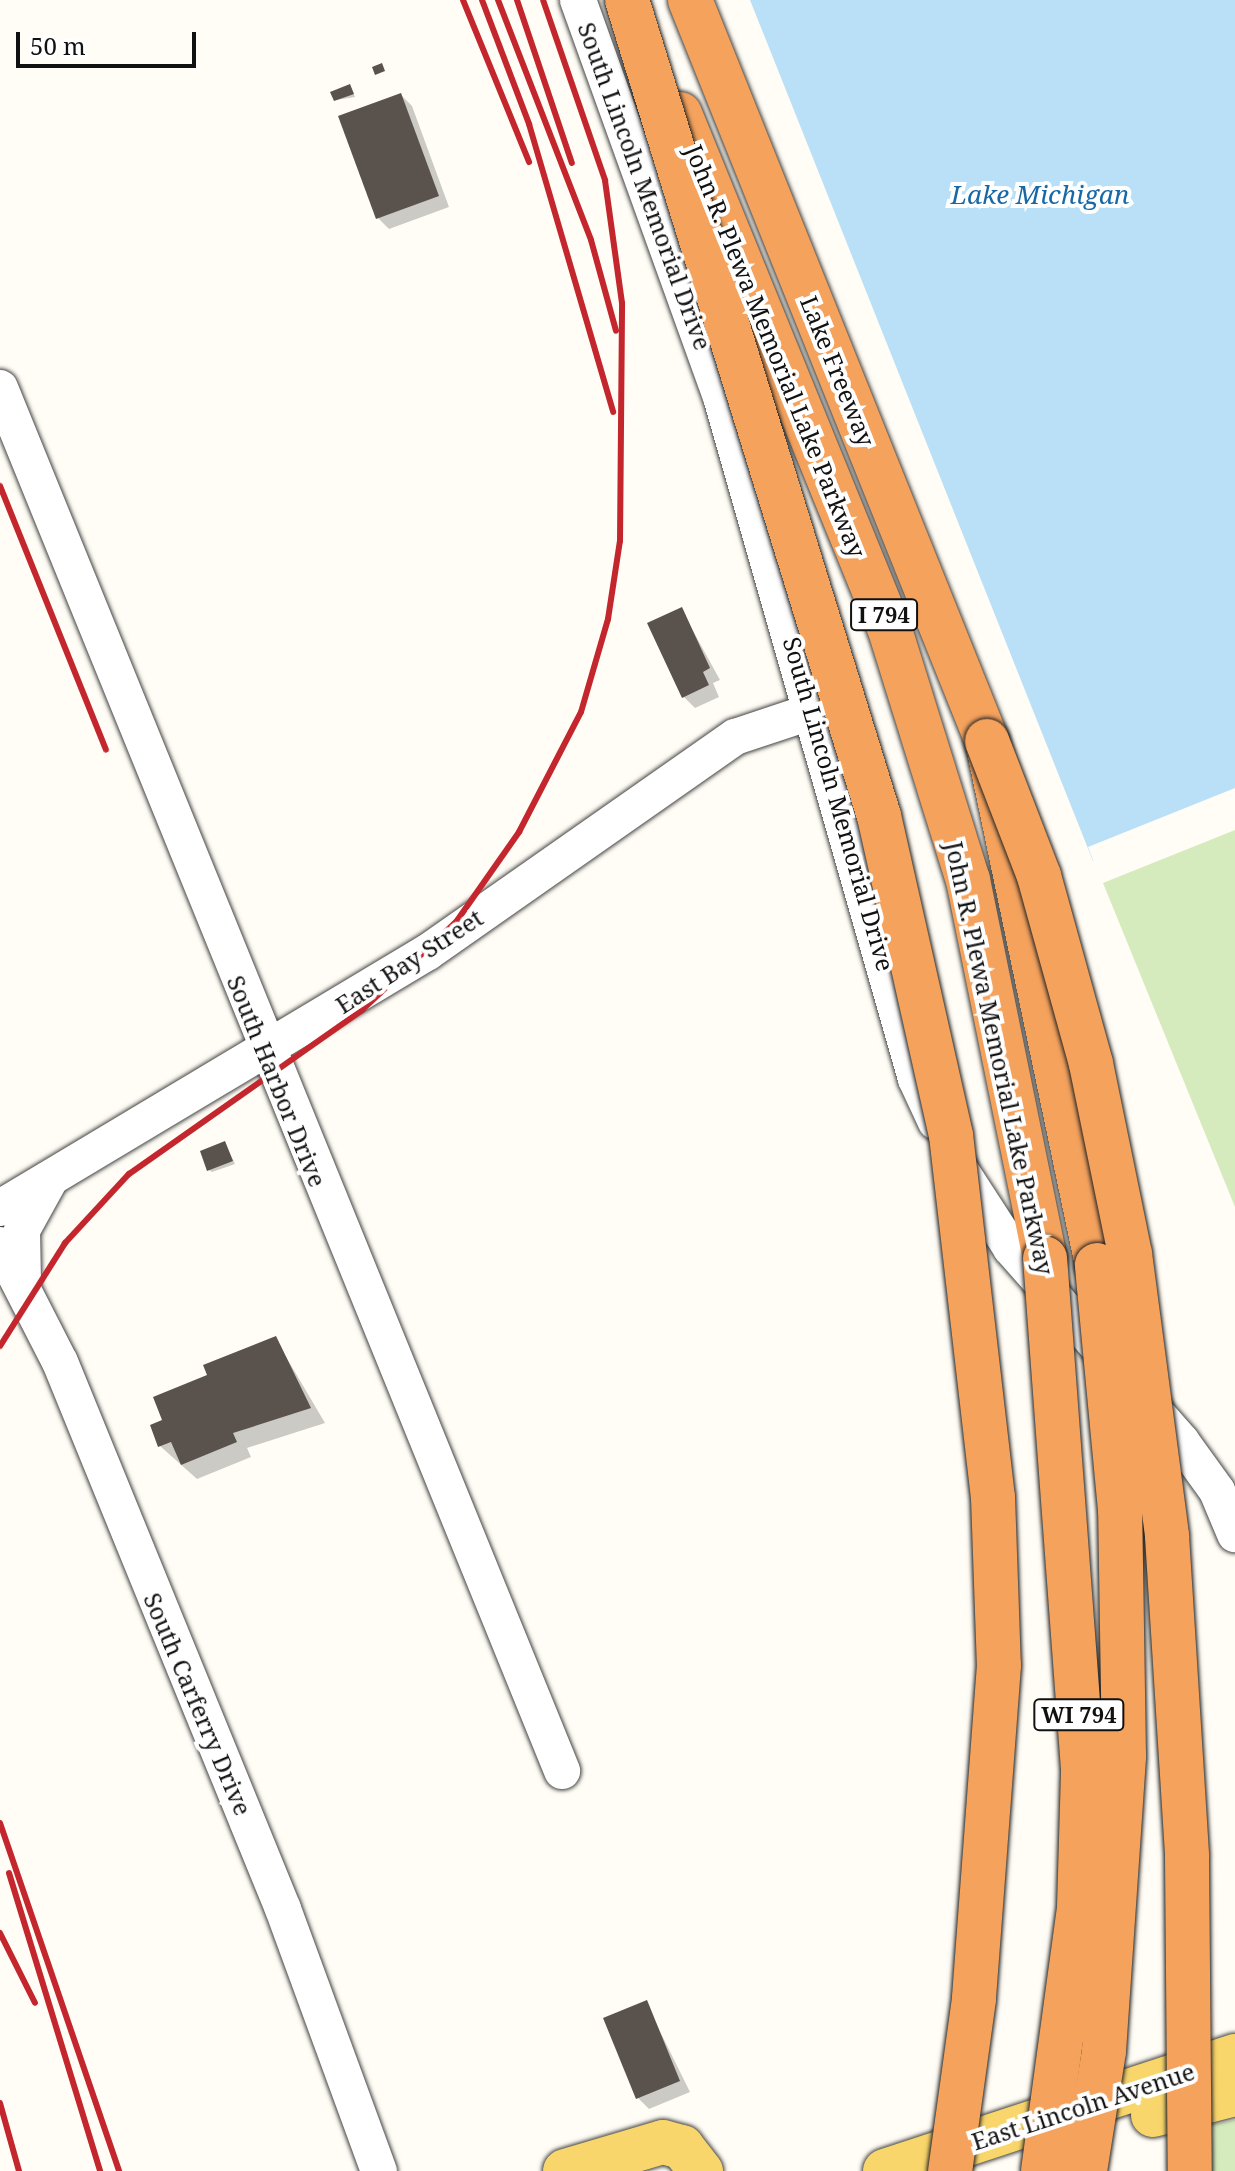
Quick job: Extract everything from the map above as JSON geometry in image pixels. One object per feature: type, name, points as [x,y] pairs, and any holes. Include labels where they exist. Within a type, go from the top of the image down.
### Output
[{"type":"highway","points":[[627,0],[879,816],[951,1135],[993,1497],[999,1665],[974,1999],[950,2171]]},
{"type":"highway","name":"John R. Plewa Memorial Lake Parkway","points":[[635,0],[890,630],[968,880],[1045,1258],[1083,1769],[1079,1907],[1043,2171]]},
{"type":"highway","name":"Lake Freeway","points":[[690,0],[987,741]]},
{"type":"highway","points":[[987,741],[1039,876],[1091,1064],[1130,1254],[1167,1536],[1187,1857],[1190,2171]]},
{"type":"highway","name":"I 794","points":[[987,741],[1097,1265]]},
{"type":"highway","name":"WI 794","points":[[1085,2171],[1104,2051],[1124,1756],[1120,1510],[1097,1265]]},
{"type":"main road","name":"East Lincoln Avenue","points":[[885,2171],[1235,2056]]},
{"type":"main road","name":"East Lincoln Avenue","points":[[984,2171],[1235,2094]]},
{"type":"main road","points":[[565,2171],[663,2142],[682,2147],[701,2171]]},
{"type":"street","name":"South Lincoln Memorial Drive","points":[[578,0],[721,397],[916,1079],[976,1203],[1181,1441],[1217,1491],[1235,1534]]},
{"type":"street","name":"South Harbor Drive","points":[[0,388],[266,1053],[562,1771]]},
{"type":"street","name":"East Bay Street","points":[[0,1208],[266,1053],[428,952],[735,737],[813,711]]},
{"type":"street","points":[[23,1284],[22,1230],[50,1179]]},
{"type":"street","name":"South Carferry Drive","points":[[0,1245],[23,1284],[288,1919],[379,2171]]},
{"type":"green space","points":[[1235,830],[1235,1207],[1103,883]]},
{"type":"green space","points":[[1235,2120],[1235,2171],[1203,2171],[1208,2125]]},
{"type":"water","name":"Lake Michigan","points":[[750,0],[1235,0],[1235,804],[1093,861]]},
{"type":"pier","points":[[1235,788],[1235,809],[1095,865],[1088,847]]},
{"type":"building","points":[[382,63],[385,71],[375,75],[372,67]]},
{"type":"building","points":[[350,84],[354,94],[334,101],[330,92]]},
{"type":"building","points":[[401,93],[439,196],[376,219],[338,116]]},
{"type":"building","points":[[682,607],[710,668],[703,672],[709,685],[682,698],[647,623]]},
{"type":"building","points":[[225,1141],[233,1161],[207,1171],[200,1151]]},
{"type":"building","points":[[276,1336],[311,1408],[233,1433],[237,1442],[181,1465],[171,1442],[158,1447],[150,1425],[162,1420],[153,1397],[207,1375],[203,1365]]},
{"type":"building","points":[[647,2000],[680,2081],[636,2099],[603,2018]]},
{"type":"railway","points":[[463,0],[529,162]]},
{"type":"railway","points":[[482,0],[529,124],[613,412]]},
{"type":"railway","points":[[498,0],[591,240],[616,331]]},
{"type":"railway","points":[[517,0],[572,163]]},
{"type":"railway","points":[[0,1346],[65,1243],[129,1174],[362,1010],[456,922],[519,832],[581,712],[608,619],[620,541],[622,303],[605,180],[543,0]]},
{"type":"railway","points":[[0,486],[106,750]]},
{"type":"railway","points":[[0,1823],[119,2171]]},
{"type":"railway","points":[[9,1873],[100,2171]]},
{"type":"railway","points":[[0,1933],[35,2003]]},
{"type":"railway","points":[[0,2103],[19,2171]]}]
